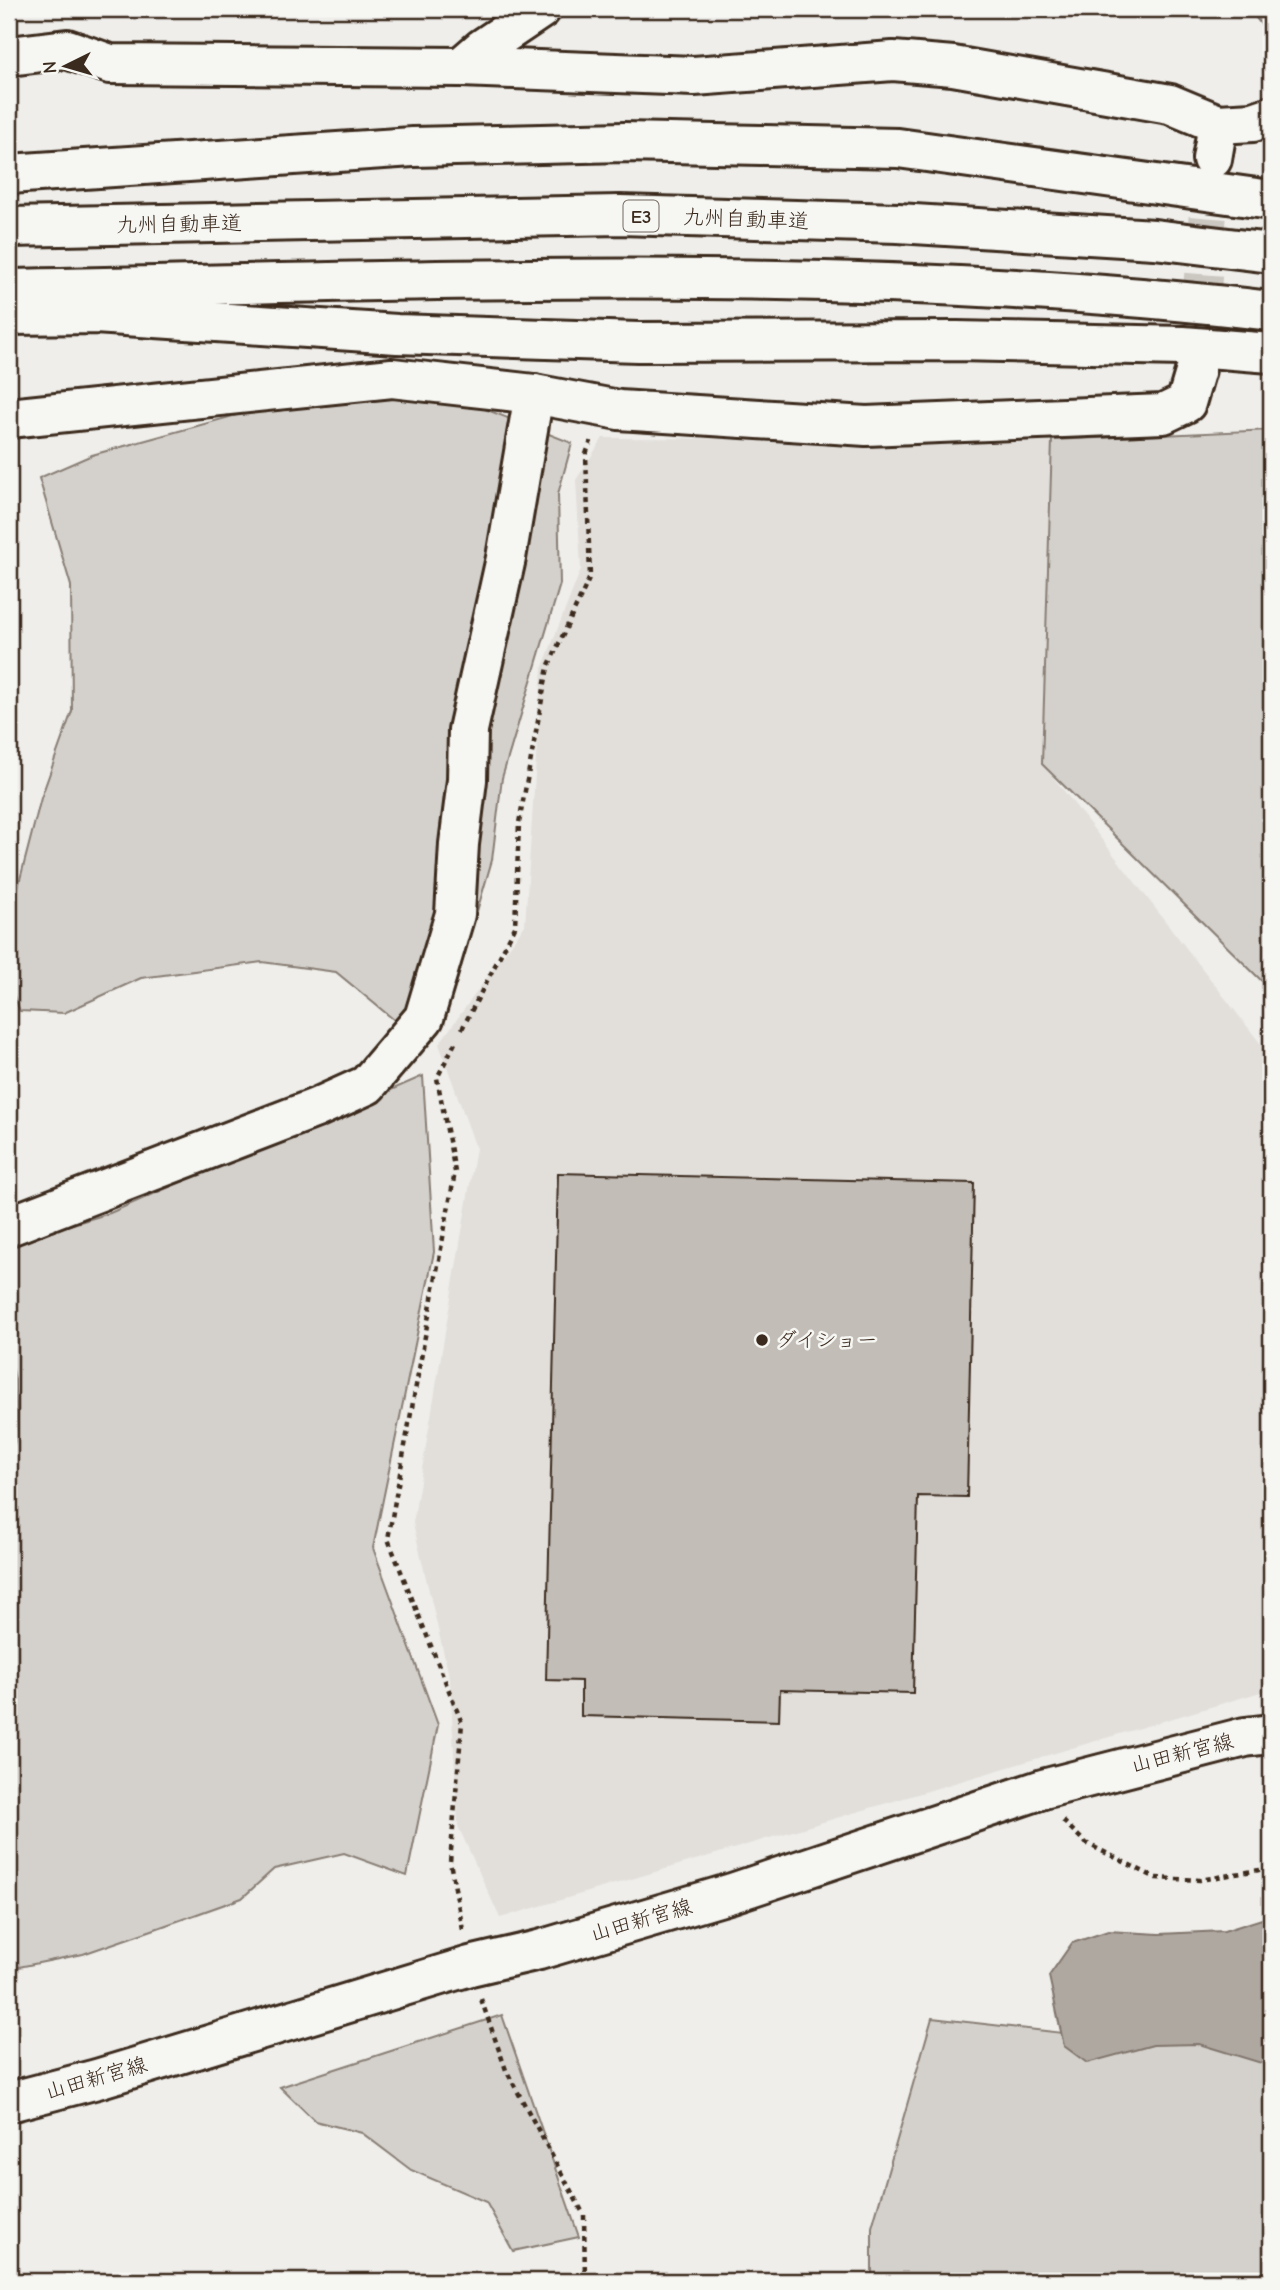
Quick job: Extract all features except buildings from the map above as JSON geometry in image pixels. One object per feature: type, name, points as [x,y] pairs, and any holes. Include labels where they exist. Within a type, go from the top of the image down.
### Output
[{"type":"main road","points":[[461,67],[483,48],[541,9]]},
{"type":"main road","points":[[9,57],[67,50],[110,64],[461,67],[694,76],[893,61],[953,66],[1170,104],[1215,141],[1271,116]]},
{"type":"main road","points":[[9,174],[413,147],[624,142],[898,148],[1271,200]]},
{"type":"main road","name":"九州自動車道","points":[[9,227],[620,215],[898,223],[1154,239],[1271,253]]},
{"type":"main road","points":[[9,289],[605,277],[859,281],[1159,298],[1271,311]]},
{"type":"main road","points":[[9,315],[95,314],[397,334],[638,342],[957,341],[1183,346],[1271,354]]},
{"type":"main road","points":[[9,418],[392,379],[534,394],[619,410],[866,426],[1163,414],[1186,403],[1196,369]]},
{"type":"main road","points":[[9,1226],[316,1108],[367,1085],[424,1018],[455,914],[459,844],[467,780],[468,730],[506,558],[534,394]]},
{"type":"main road","name":"山田新宮線","points":[[9,2102],[97,2079],[470,1966],[539,1950],[732,1893],[1043,1789],[1245,1737],[1271,1734]]},
{"type":"path","points":[[585,2281],[584,2215],[506,2070],[470,1966],[450,1861],[462,1723],[388,1539],[455,1172],[437,1078],[515,927],[519,823],[548,667],[590,577],[586,454],[605,408]]},
{"type":"path","points":[[1043,1789],[1060,1819],[1086,1843],[1156,1878],[1200,1880],[1271,1868]]},
{"type":"shaded area","points":[[1249,9],[1271,9],[1271,37]]},
{"type":"shaded area","points":[[436,390],[572,443],[558,494],[560,584],[502,778],[492,860],[456,983],[410,1033],[336,972],[262,962],[141,978],[64,1013],[20,1011],[9,983],[9,922],[41,798],[72,711],[71,586],[39,478],[92,455],[280,403]]},
{"type":"shaded area","points":[[1271,430],[1271,990],[1042,764],[1052,440]]},
{"type":"shaded area","points":[[603,438],[1052,440],[1043,764],[1271,1057],[1271,1689],[500,1918],[458,1826],[450,1680],[413,1523],[476,1148],[439,1044],[525,925],[542,669],[581,569],[576,480]]},
{"type":"shaded area","points":[[423,1076],[434,1252],[373,1548],[438,1725],[407,1876],[344,1853],[274,1869],[242,1898],[83,1954],[9,1969],[9,1458],[15,1441],[15,1379],[9,1352],[9,1243],[110,1213]]},
{"type":"shaded area","points":[[9,1352],[14,1378],[16,1419],[9,1458]]},
{"type":"shaded area","points":[[1271,1916],[1271,2066],[1199,2044],[1153,2045],[1087,2063],[1064,2046],[1049,1976],[1072,1943],[1108,1931],[1159,1934],[1224,1931]]},
{"type":"shaded area","points":[[502,2015],[579,2237],[513,2251],[486,2202],[411,2170],[362,2133],[315,2121],[280,2087]]},
{"type":"shaded area","points":[[932,2018],[1098,2037],[1271,2021],[1271,2281],[872,2281],[872,2227]]},
{"type":"tunnel","points":[[1196,369],[1212,159]]},
{"type":"place","name":"ダイショー","points":[[762,1340]]}]
